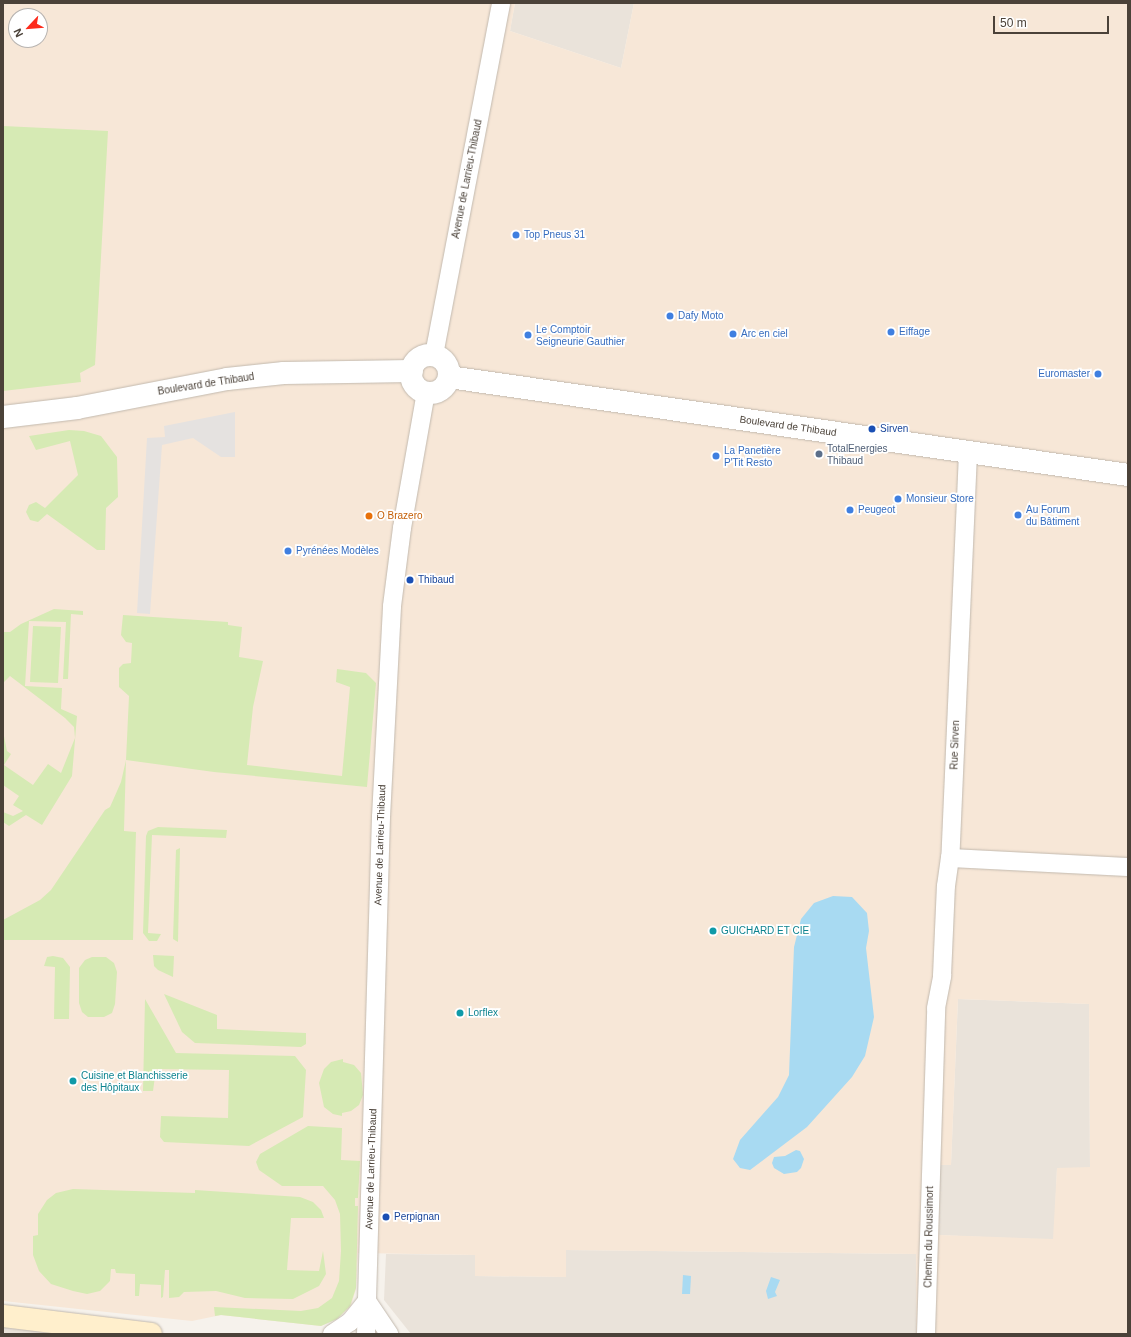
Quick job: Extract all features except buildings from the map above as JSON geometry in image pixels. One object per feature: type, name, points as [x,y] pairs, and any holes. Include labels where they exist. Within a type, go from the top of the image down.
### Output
[{"type":"main road","points":[[3,1316],[81,1330],[151,1334]]},
{"type":"street","name":"Avenue de Larrieu-Thibaud","points":[[434,355],[501,3]]},
{"type":"street","points":[[434,355],[447,365],[449,377],[443,388],[426,392],[414,382],[412,371],[417,360],[434,355]]},
{"type":"street","name":"Boulevard de Thibaud","points":[[3,417],[70,409],[227,378],[284,373],[412,371]]},
{"type":"street","name":"Boulevard de Thibaud","points":[[449,377],[1128,475]]},
{"type":"street","name":"Avenue de Larrieu-Thibaud","points":[[366,1334],[381,817],[392,606],[402,528],[426,392]]},
{"type":"street","name":"Rue Sirven","points":[[950,858],[968,453]]},
{"type":"street","points":[[950,858],[1128,867]]},
{"type":"street","name":"Chemin du Roussimort","points":[[926,1334],[936,1008],[942,976],[946,886],[950,858]]},
{"type":"street","points":[[332,1334],[350,1322],[367,1301],[376,1318],[389,1334]]},
{"type":"shaded area","points":[[3,3],[515,3],[510,31],[621,68],[634,3],[1128,3],[1128,1334],[916,1334],[916,1254],[566,1250],[566,1277],[475,1276],[475,1255],[358,1253],[356,1289],[351,1306],[337,1319],[321,1326],[221,1315],[192,1321],[3,1301]],"holes":[[[958,999],[1089,1004],[1090,1167],[1057,1168],[1053,1239],[939,1235],[939,1165],[951,1165]]]},
{"type":"shaded area","points":[[515,3],[634,3],[621,68],[510,31]]},
{"type":"shaded area","points":[[235,412],[235,457],[221,457],[193,438],[162,445],[150,614],[137,613],[147,438],[165,437],[164,426]]},
{"type":"shaded area","points":[[958,999],[1089,1004],[1090,1168],[1057,1168],[1054,1240],[938,1235],[939,1165],[951,1164]]},
{"type":"shaded area","points":[[566,1250],[916,1254],[916,1334],[411,1334],[384,1300],[386,1254],[475,1255],[475,1276],[566,1277]]},
{"type":"shaded area","points":[[3,1325],[66,1334],[3,1334]]},
{"type":"green space","points":[[3,126],[108,131],[95,365],[80,373],[81,382],[3,391]]},
{"type":"green space","points":[[69,430],[84,431],[101,436],[117,457],[118,497],[106,508],[105,550],[97,550],[47,514],[38,522],[30,520],[26,512],[29,505],[36,502],[45,508],[78,475],[70,441],[36,450],[29,436]]},
{"type":"green space","points":[[54,609],[83,611],[83,615],[71,614],[68,679],[63,679],[66,622],[29,621],[25,686],[62,688],[61,709],[77,716],[72,776],[42,825],[26,815],[9,826],[3,822],[3,812],[13,816],[23,811],[13,805],[19,796],[3,785],[3,731],[7,751],[11,754],[4,765],[33,785],[48,764],[61,773],[75,738],[74,727],[65,718],[10,676],[3,683],[3,632],[10,632],[21,624]]},
{"type":"green space","points":[[123,615],[228,622],[228,625],[242,627],[239,657],[263,661],[253,707],[247,765],[342,776],[350,687],[336,682],[337,669],[366,673],[376,683],[367,787],[214,772],[126,760],[129,696],[119,687],[119,668],[123,664],[131,663],[132,643],[126,642],[121,635]]},
{"type":"green space","points":[[33,626],[61,627],[58,683],[30,682]]},
{"type":"green space","points":[[126,760],[124,831],[136,832],[133,940],[3,940],[3,920],[40,900],[51,890],[105,810],[110,807],[121,782]]},
{"type":"green space","points":[[158,827],[227,830],[226,838],[152,835],[148,933],[161,934],[157,941],[149,941],[143,933],[146,836],[148,831]]},
{"type":"green space","points":[[180,848],[178,942],[173,939],[176,850]]},
{"type":"green space","points":[[153,955],[174,956],[173,977],[158,970],[154,966]]},
{"type":"green space","points":[[53,956],[63,958],[70,967],[69,1019],[54,1019],[55,967],[44,966],[47,957]]},
{"type":"green space","points":[[92,957],[106,957],[114,963],[117,972],[115,1004],[112,1013],[104,1017],[88,1017],[82,1012],[79,1003],[79,968],[85,960]]},
{"type":"green space","points":[[164,994],[217,1015],[217,1029],[306,1033],[306,1044],[301,1047],[195,1043],[182,1032]]},
{"type":"green space","points":[[145,999],[176,1053],[295,1056],[306,1070],[303,1117],[249,1146],[164,1142],[160,1137],[161,1116],[228,1118],[229,1070],[156,1069],[153,1091],[143,1091]]},
{"type":"green space","points":[[343,1059],[343,1062],[354,1065],[361,1073],[363,1095],[359,1105],[351,1111],[342,1113],[342,1116],[333,1114],[324,1107],[319,1083],[324,1069],[331,1062]]},
{"type":"green space","points":[[308,1126],[342,1128],[341,1160],[360,1161],[358,1198],[355,1198],[355,1206],[358,1206],[356,1288],[350,1306],[337,1319],[321,1326],[221,1315],[215,1316],[214,1307],[301,1311],[318,1308],[332,1298],[339,1281],[341,1251],[340,1214],[335,1200],[323,1186],[282,1186],[259,1170],[256,1162],[260,1154]]},
{"type":"green space","points":[[73,1189],[195,1193],[195,1190],[300,1197],[313,1202],[321,1210],[324,1218],[291,1218],[287,1270],[319,1271],[323,1251],[326,1274],[319,1286],[293,1299],[245,1298],[216,1291],[184,1292],[179,1297],[169,1298],[169,1270],[165,1270],[163,1297],[161,1298],[161,1285],[140,1284],[139,1296],[135,1296],[135,1274],[116,1273],[115,1269],[111,1269],[110,1281],[100,1291],[87,1294],[51,1284],[39,1271],[33,1255],[33,1236],[38,1235],[38,1214],[47,1200],[56,1193]]},
{"type":"water","points":[[833,896],[852,897],[867,913],[869,931],[866,948],[874,1017],[865,1056],[852,1077],[807,1127],[750,1170],[740,1168],[733,1159],[740,1140],[778,1097],[789,1075],[794,947],[801,919],[814,903]]},
{"type":"water","points":[[796,1150],[800,1151],[804,1159],[801,1168],[797,1172],[784,1174],[774,1168],[772,1163],[774,1157],[785,1156]]},
{"type":"water","points":[[683,1275],[691,1276],[690,1294],[682,1294]]},
{"type":"water","points":[[771,1277],[780,1280],[775,1292],[777,1296],[768,1299],[766,1291]]},
{"type":"place","name":"Top Pneus 31","points":[[516,235]]},
{"type":"place","name":"Dafy Moto","points":[[670,316]]},
{"type":"place","name":"Eiffage","points":[[891,332]]},
{"type":"place","name":"Arc en ciel","points":[[733,334]]},
{"type":"place","name":"Le Comptoir Seigneurie Gauthier","points":[[528,335]]},
{"type":"place","name":"Euromaster","points":[[1098,374]]},
{"type":"place","name":"Sirven","points":[[872,429]]},
{"type":"place","name":"TotalEnergies Thibaud","points":[[819,454]]},
{"type":"place","name":"La Panetière P'Tit Resto","points":[[716,456]]},
{"type":"place","name":"Monsieur Store","points":[[898,499]]},
{"type":"place","name":"Peugeot","points":[[850,510]]},
{"type":"place","name":"Au Forum du Bâtiment","points":[[1018,515]]},
{"type":"place","name":"O Brazero","points":[[369,516]]},
{"type":"place","name":"Pyrénées Modèles","points":[[288,551]]},
{"type":"place","name":"Thibaud","points":[[410,580]]},
{"type":"place","name":"GUICHARD ET CIE","points":[[713,931]]},
{"type":"place","name":"Lorflex","points":[[460,1013]]},
{"type":"place","name":"Cuisine et Blanchisserie des Hôpitaux","points":[[73,1081]]},
{"type":"place","name":"Perpignan","points":[[386,1217]]}]
